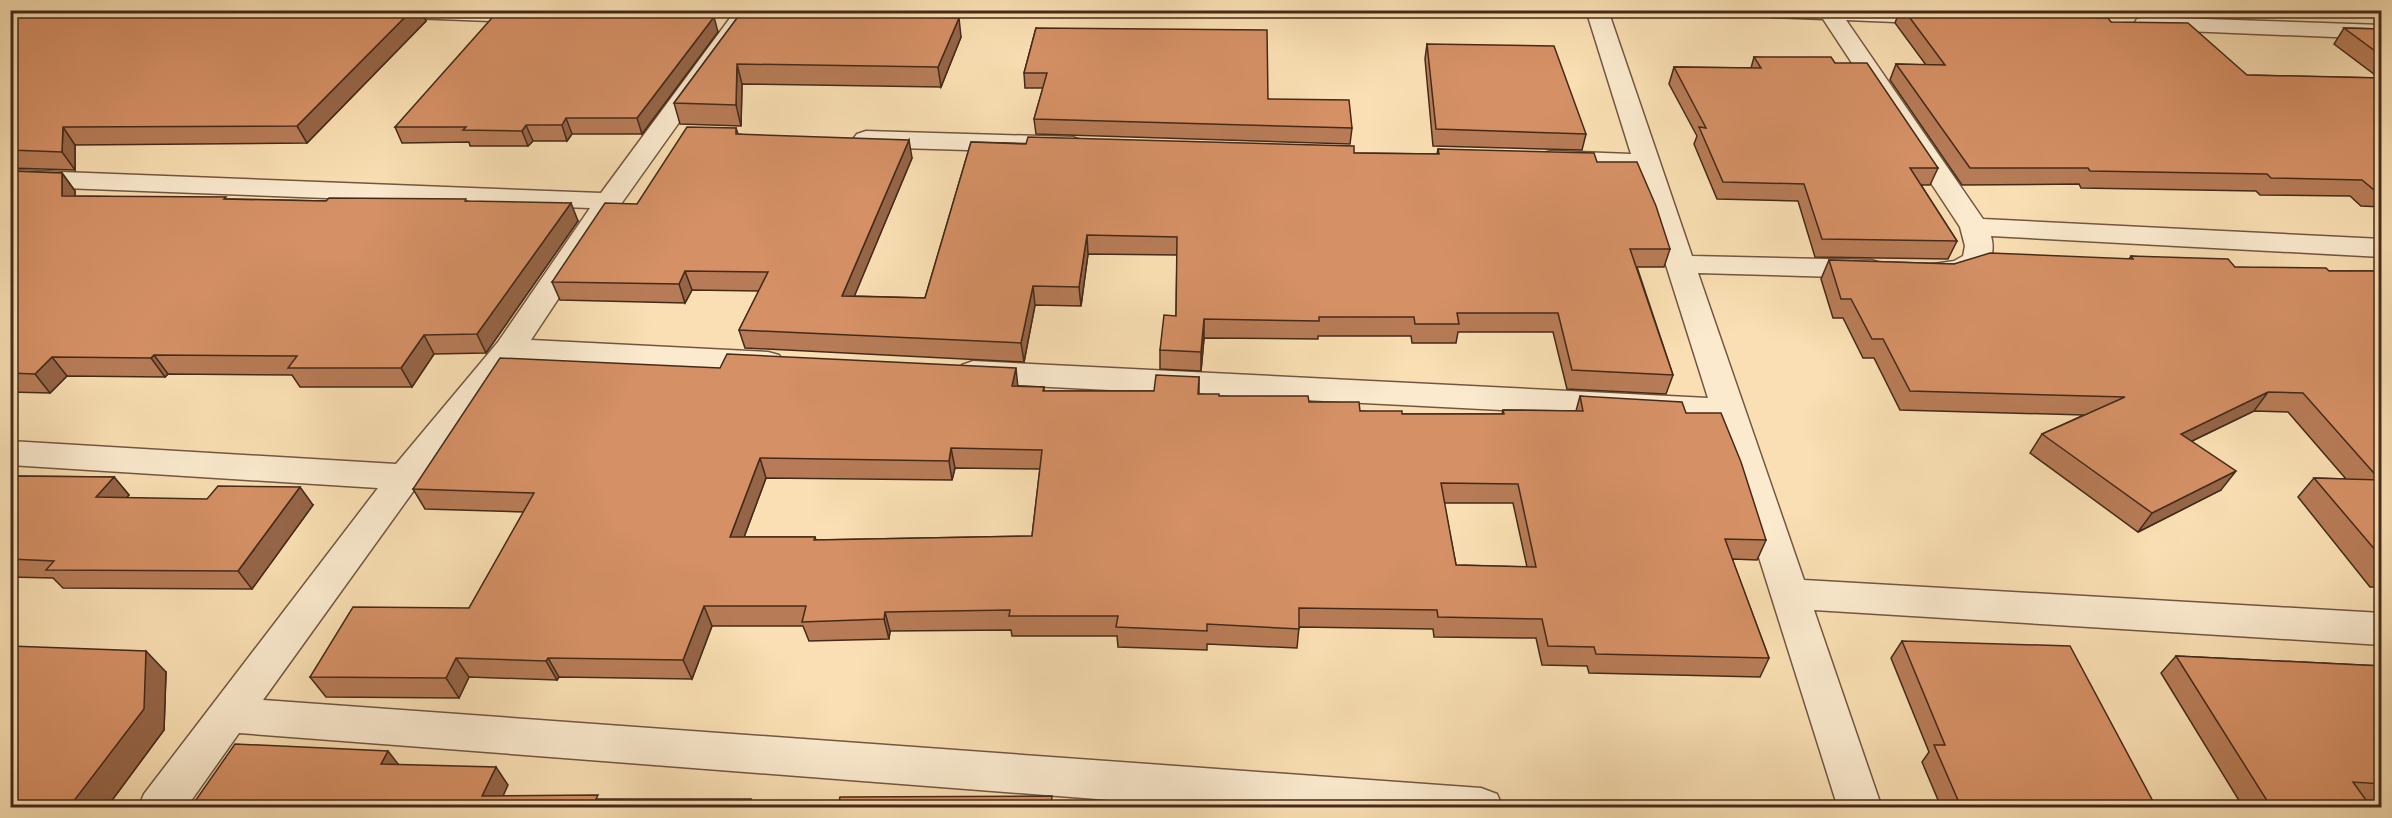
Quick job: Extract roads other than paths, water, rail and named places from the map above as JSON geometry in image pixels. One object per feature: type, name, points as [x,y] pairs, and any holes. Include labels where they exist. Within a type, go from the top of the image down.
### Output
[{"type":"street","points":[[385,10],[561,17]]},
{"type":"street","points":[[1597,10],[1860,807]]},
{"type":"street","points":[[1771,10],[1959,17]]},
{"type":"street","points":[[1680,264],[1945,271],[1965,267],[1975,261],[1980,250],[1974,227],[1829,12]]},
{"type":"street","points":[[160,807],[405,477],[509,349],[609,201],[672,134],[733,19]]},
{"type":"street","points":[[2123,23],[2382,32]]},
{"type":"street","points":[[838,138],[1100,146]]},
{"type":"street","points":[[1528,158],[1647,162]]},
{"type":"street","points":[[10,178],[609,201]]},
{"type":"street","points":[[1974,227],[2382,248]]},
{"type":"street","points":[[509,349],[796,364]]},
{"type":"street","points":[[940,371],[1728,410]]},
{"type":"street","points":[[10,453],[405,477]]},
{"type":"street","points":[[1789,594],[2382,629]]},
{"type":"street","points":[[229,715],[1481,807]]}]
